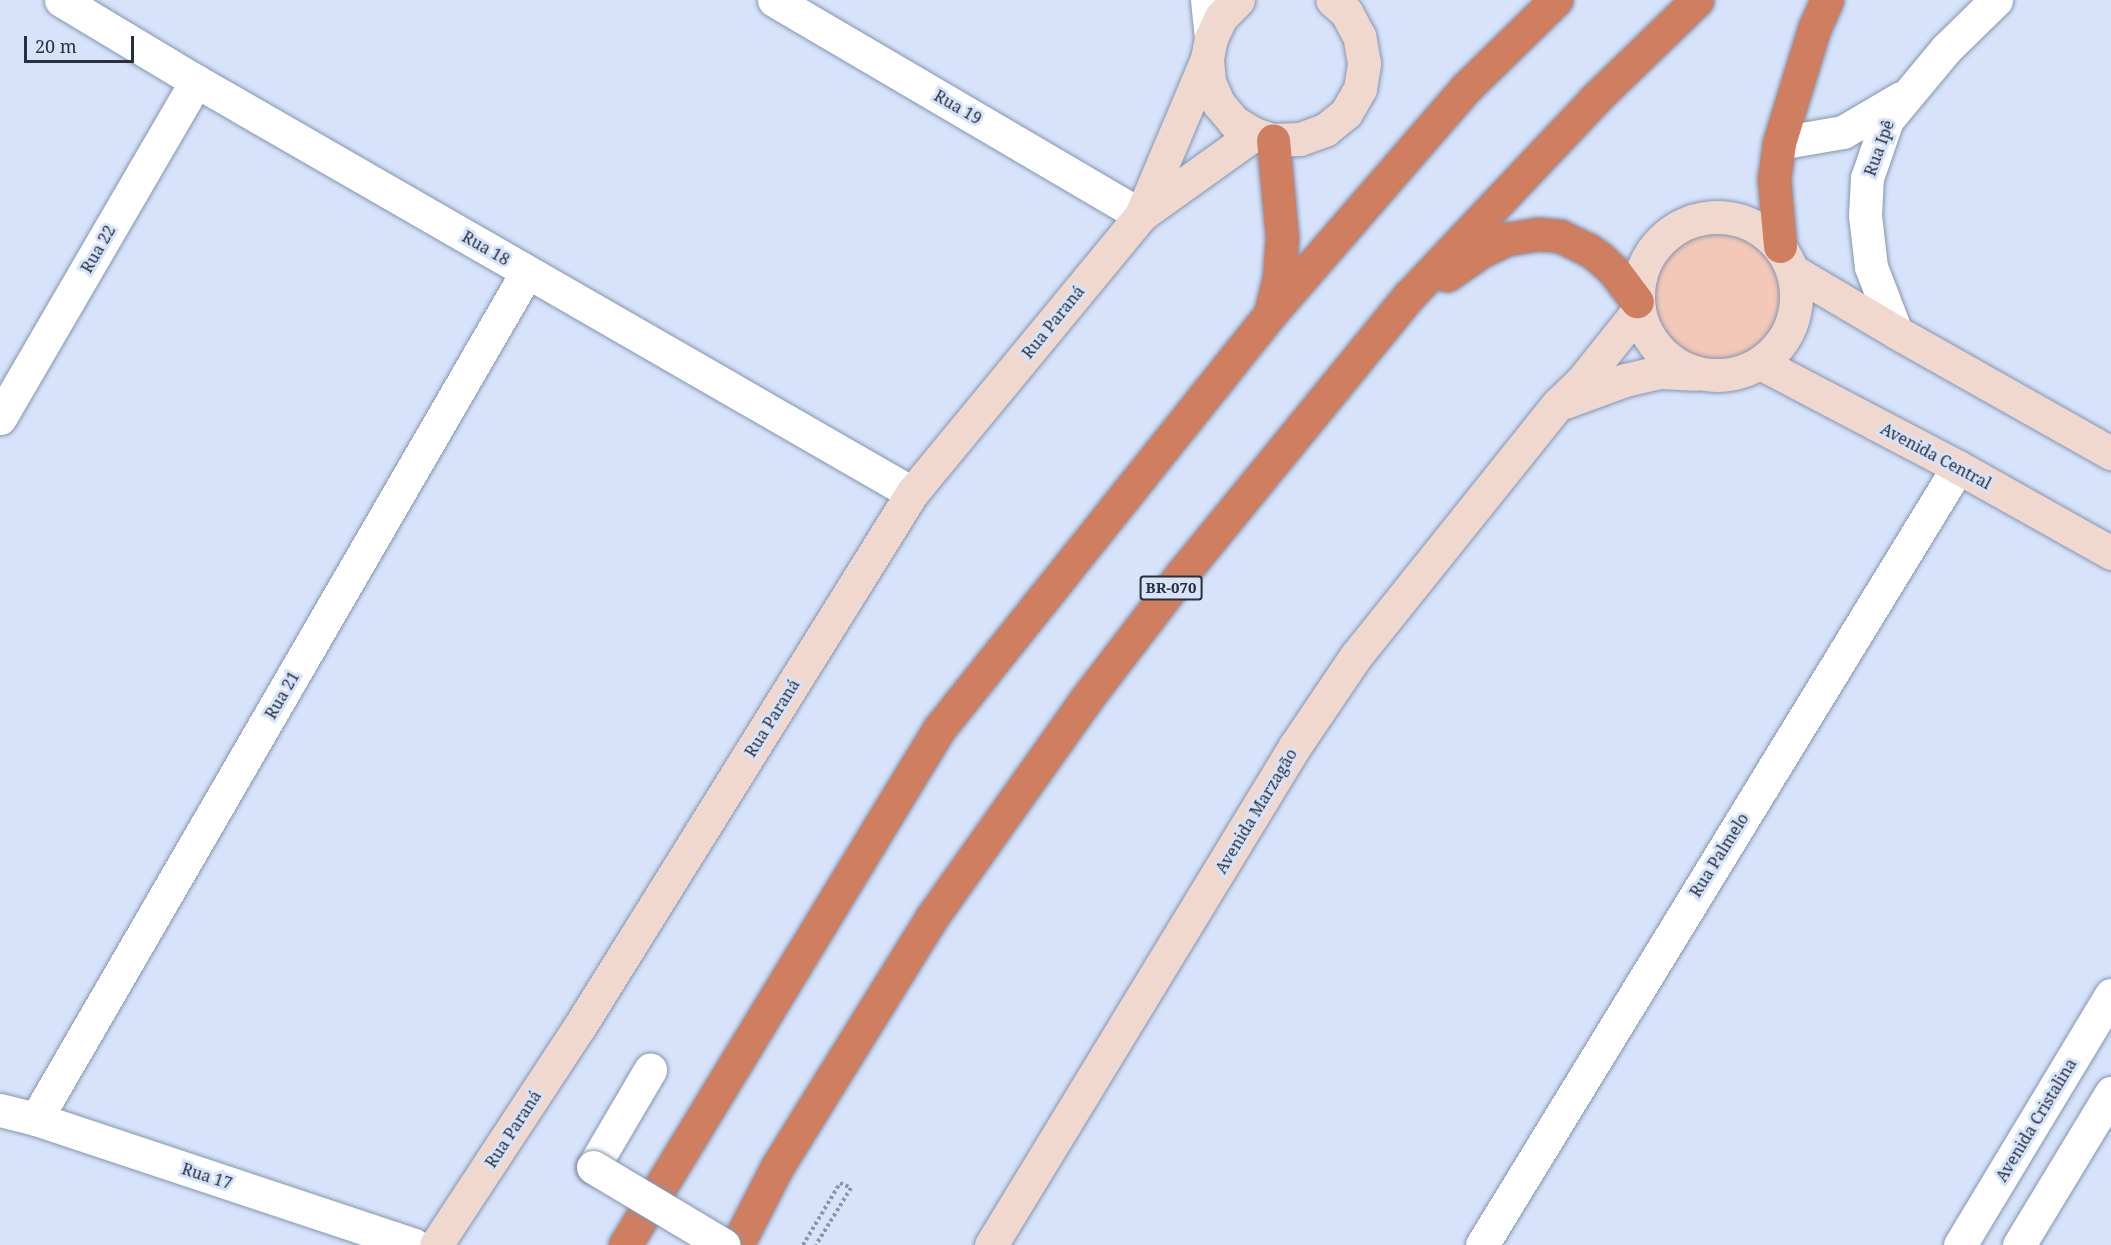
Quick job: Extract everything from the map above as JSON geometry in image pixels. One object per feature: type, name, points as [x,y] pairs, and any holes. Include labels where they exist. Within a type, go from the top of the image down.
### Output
[{"type":"highway","points":[[625,1245],[939,729],[1271,312],[1466,88],[1556,0]]},
{"type":"highway","name":"BR-070","points":[[737,1245],[777,1167],[932,917],[1084,702],[1182,574],[1409,296],[1595,99],[1697,0]]},
{"type":"highway","points":[[1786,258],[1774,179],[1779,142],[1814,29],[1827,0]]},
{"type":"highway","points":[[1263,137],[1282,237],[1279,278],[1271,312]]},
{"type":"highway","points":[[1409,296],[1507,239],[1538,234],[1560,236],[1589,250],[1614,271],[1637,306]]},
{"type":"main road","name":"Rua Paraná","points":[[436,1245],[580,1026],[912,494],[1141,214],[1221,17],[1238,0]]},
{"type":"main road","points":[[1209,48],[1209,82],[1219,104],[1234,122],[1263,137],[1300,139],[1325,130],[1346,112],[1360,89],[1364,63],[1359,36],[1347,12],[1332,0]]},
{"type":"main road","name":"Rua Paraná","points":[[1141,214],[1263,137]]},
{"type":"main road","points":[[1701,375],[1679,366],[1660,352],[1646,333],[1637,306],[1640,273],[1654,247],[1676,228],[1702,218],[1731,218],[1758,228],[1786,258],[1896,332],[2111,453]]},
{"type":"main road","points":[[1558,404],[1625,380],[1660,372],[1721,376],[1742,372],[1760,363],[1779,345],[1793,322],[1797,297],[1786,258]]},
{"type":"main road","name":"Avenida Marzagão","points":[[992,1245],[1295,746],[1356,656],[1558,404],[1590,372],[1637,306]]},
{"type":"main road","name":"Avenida Central","points":[[1760,363],[1958,467],[2111,553]]},
{"type":"street","name":"Rua 18","points":[[61,0],[196,81],[912,494]]},
{"type":"street","name":"Rua 19","points":[[774,0],[1141,214]]},
{"type":"street","points":[[1207,0],[1209,48]]},
{"type":"street","name":"Rua Ipê","points":[[1896,332],[1871,267],[1865,215],[1867,178],[1887,120],[1946,49],[1996,0]]},
{"type":"street","name":"Rua 22","points":[[0,418],[196,81]]},
{"type":"street","points":[[1779,142],[1843,132],[1908,94]]},
{"type":"street","name":"Rua 21","points":[[36,1119],[527,272]]},
{"type":"street","name":"Rua Palmelo","points":[[1482,1245],[1958,467]]},
{"type":"street","name":"Avenida Cristalina","points":[[1960,1245],[2111,995]]},
{"type":"street","points":[[650,1070],[593,1167],[724,1245]]},
{"type":"street","points":[[2019,1245],[2111,1093]]},
{"type":"street","name":"Rua 17","points":[[0,1110],[36,1119],[414,1245]]},
{"type":"path","points":[[803,1245],[840,1183],[851,1188],[816,1245]]},
{"type":"shaded area","points":[[1719,230],[1744,235],[1766,249],[1780,271],[1785,296],[1780,321],[1766,343],[1744,357],[1719,362],[1694,357],[1672,343],[1658,321],[1653,296],[1658,271],[1672,249],[1694,235]]}]
